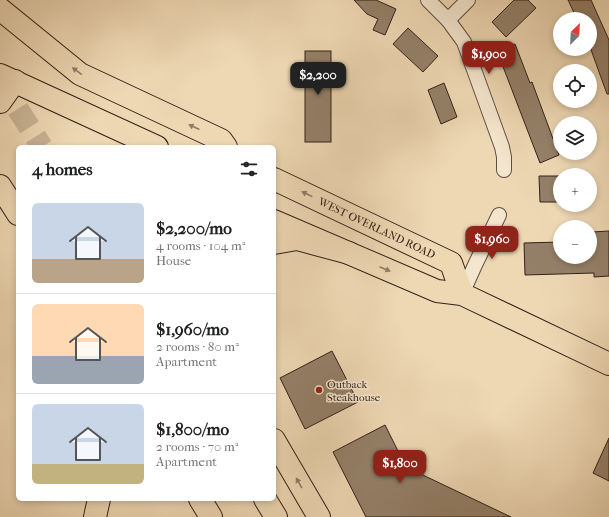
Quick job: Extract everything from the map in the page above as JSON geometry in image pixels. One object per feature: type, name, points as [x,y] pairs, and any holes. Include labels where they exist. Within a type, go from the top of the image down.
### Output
[{"type":"main road","points":[[0,9],[80,74],[222,140],[225,145]]},
{"type":"main road","points":[[0,102],[8,78],[153,145]]},
{"type":"main road","name":"WEST OVERLAND ROAD","points":[[276,180],[451,263],[462,294]]},
{"type":"main road","points":[[0,186],[16,211]]},
{"type":"main road","points":[[276,222],[437,291],[462,294],[609,364]]},
{"type":"main road","points":[[276,243],[298,239],[349,253]]},
{"type":"main road","points":[[276,444],[318,517]]},
{"type":"main road","points":[[95,517],[99,501]]},
{"type":"main road","points":[[201,501],[211,517]]},
{"type":"main road","points":[[266,501],[276,517]]},
{"type":"street","points":[[428,0],[448,20],[464,42],[502,147],[504,156],[504,170]]},
{"type":"street","points":[[448,20],[468,0]]},
{"type":"street","points":[[462,294],[499,215]]},
{"type":"building","points":[[354,0],[376,0],[396,9],[385,35],[373,30],[378,19],[367,14]]},
{"type":"building","points":[[514,0],[528,0],[536,8],[506,37],[492,22]]},
{"type":"building","points":[[568,0],[591,0],[596,12],[574,12]]},
{"type":"building","points":[[597,13],[609,40],[609,94],[607,94],[593,56],[597,56]]},
{"type":"building","points":[[408,28],[438,56],[423,72],[393,44]]},
{"type":"building","points":[[515,44],[530,83],[532,82],[553,139],[553,158],[540,163],[497,51]]},
{"type":"building","points":[[305,51],[331,51],[331,142],[305,142]]},
{"type":"building","points":[[444,83],[457,117],[441,124],[428,90]]},
{"type":"building","points":[[539,176],[553,176],[553,202],[540,202]]},
{"type":"building","points":[[609,231],[609,276],[594,277],[594,273],[525,275],[524,243],[553,242],[553,264],[597,264],[597,232]]},
{"type":"building","name":"Outback Steakhouse","points":[[332,351],[358,402],[305,429],[280,378]]},
{"type":"building","points":[[385,425],[406,467],[511,517],[366,517],[333,452]]},
{"type":"building","points":[[609,438],[609,481],[593,473]]},
{"type":"tunnel","points":[[0,81],[41,145]]},
{"type":"place","name":"Outback Steakhouse","points":[[319,390]]}]
